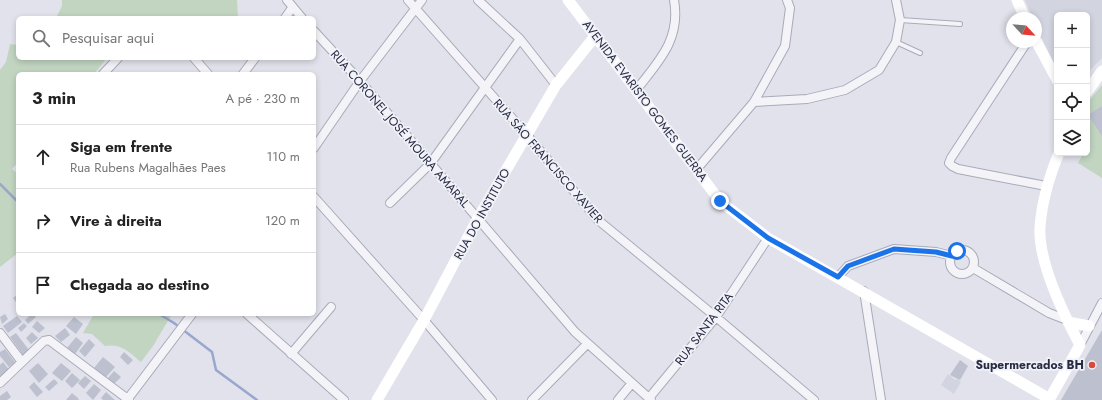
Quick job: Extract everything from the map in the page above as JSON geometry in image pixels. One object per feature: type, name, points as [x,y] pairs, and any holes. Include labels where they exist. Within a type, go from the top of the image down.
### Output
[{"type":"main road","name":"AVENIDA EVARISTO GOMES GUERRA","points":[[568,0],[596,35],[720,201],[768,238],[864,291],[1050,399]]},
{"type":"main road","points":[[1017,0],[1022,12]]},
{"type":"main road","name":"RUA DO INSTITUTO","points":[[377,400],[424,320],[478,218],[556,84],[596,35]]},
{"type":"main road","points":[[1040,48],[1054,74]]},
{"type":"main road","points":[[1090,88],[1102,71]]},
{"type":"main road","points":[[1050,399],[1080,345],[1067,321],[1046,268],[1040,228],[1046,186],[1058,156]]},
{"type":"main road","points":[[1067,321],[1089,326]]},
{"type":"main road","points":[[1067,321],[1071,342],[1071,361]]},
{"type":"street","points":[[288,0],[292,8],[300,16]]},
{"type":"street","name":"RUA SÃO FRANCISCO XAVIER","points":[[408,0],[598,220],[814,400]]},
{"type":"street","points":[[316,145],[360,81],[422,0]]},
{"type":"street","points":[[478,0],[520,39],[556,84]]},
{"type":"street","points":[[636,89],[665,54],[673,36],[676,9],[674,0]]},
{"type":"street","points":[[696,170],[754,102],[785,46],[790,8],[787,0]]},
{"type":"street","points":[[754,102],[807,99],[845,90],[879,70],[896,42],[900,20],[896,0]]},
{"type":"street","points":[[286,16],[292,8]]},
{"type":"street","name":"RUA CORONEL JOSÉ MOURA AMARAL","points":[[316,33],[360,81],[430,164],[587,344],[650,399]]},
{"type":"street","points":[[390,202],[430,164],[483,88],[520,39]]},
{"type":"street","points":[[1023,48],[951,158],[950,163],[958,169],[1046,186]]},
{"type":"street","points":[[104,72],[116,60]]},
{"type":"street","points":[[196,60],[206,72]]},
{"type":"street","points":[[244,72],[254,60]]},
{"type":"street","points":[[316,199],[424,320],[492,400]]},
{"type":"street","name":"RUA SANTA RITA","points":[[650,399],[716,317],[768,238]]},
{"type":"street","points":[[838,277],[848,266],[894,249],[936,252],[952,256]]},
{"type":"street","points":[[957,251],[968,252],[973,257],[973,268],[967,273],[957,272],[952,267],[952,256],[957,251]]},
{"type":"street","points":[[973,268],[1049,313],[1067,321]]},
{"type":"street","points":[[864,291],[881,400]]},
{"type":"street","points":[[1080,345],[1102,303]]},
{"type":"street","points":[[291,354],[332,307]]},
{"type":"street","points":[[0,383],[44,340],[51,341],[128,400],[191,316]]},
{"type":"street","points":[[249,316],[344,400]]},
{"type":"street","points":[[0,332],[22,362]]},
{"type":"street","points":[[532,400],[587,344]]},
{"type":"street","points":[[618,400],[632,383]]},
{"type":"lane","points":[[900,20],[960,24]]},
{"type":"lane","points":[[896,42],[920,53]]},
{"type":"shaded area","points":[[1025,0],[1102,0],[1102,58],[1090,70],[1090,12],[1054,12],[1054,64],[1042,38],[1042,12],[1030,12]]},
{"type":"shaded area","points":[[948,374],[955,380],[957,379],[961,382],[954,394],[941,385]]},
{"type":"green space","points":[[62,0],[237,0],[238,16],[57,16],[62,6]]},
{"type":"green space","points":[[10,44],[16,45],[16,60],[105,60],[96,72],[16,72],[16,164],[12,169],[16,172],[16,255],[0,267],[0,70],[6,62]]},
{"type":"green space","points":[[1102,85],[1102,178],[1078,163],[1082,156],[1090,156],[1090,99]]},
{"type":"green space","points":[[93,316],[171,316],[153,346],[141,362],[120,347],[111,345],[105,346],[92,334],[83,333]]},
{"type":"building","points":[[1102,106],[1102,136],[1090,118],[1090,114]]},
{"type":"building","points":[[5,314],[8,319],[2,324],[0,317]]},
{"type":"building","points":[[17,316],[22,322],[8,333],[3,326]]},
{"type":"building","points":[[30,316],[36,317],[28,324],[25,320]]},
{"type":"building","points":[[74,317],[83,324],[76,334],[66,326]]},
{"type":"building","points":[[37,321],[45,328],[39,333],[32,327]]},
{"type":"building","points":[[24,323],[27,326],[21,332],[18,328]]},
{"type":"building","points":[[65,328],[70,335],[61,342],[55,336]]},
{"type":"building","name":"Supermercados BH","points":[[1102,330],[1102,400],[1061,400]]},
{"type":"building","points":[[32,332],[38,338],[31,344],[26,338]]},
{"type":"building","points":[[16,333],[29,350],[23,355],[10,337]]},
{"type":"building","points":[[76,337],[83,343],[75,354],[67,348]]},
{"type":"building","points":[[89,339],[95,345],[85,357],[79,351]]},
{"type":"building","points":[[5,349],[15,362],[9,367],[0,356],[0,352]]},
{"type":"building","points":[[124,352],[133,360],[128,365],[120,357]]},
{"type":"building","points":[[103,357],[115,367],[106,377],[94,368]]},
{"type":"building","points":[[960,360],[968,366],[960,380],[950,375]]},
{"type":"building","points":[[3,362],[10,371],[2,378],[0,375],[0,365]]},
{"type":"building","points":[[38,363],[48,374],[39,383],[29,371]]},
{"type":"building","points":[[61,363],[71,371],[62,381],[52,373]]},
{"type":"building","points":[[114,371],[121,377],[114,384],[108,378]]},
{"type":"building","points":[[72,373],[80,380],[72,388],[65,381]]},
{"type":"building","points":[[85,376],[91,381],[84,389],[78,383]]},
{"type":"building","points":[[54,379],[58,383],[49,391],[45,387]]},
{"type":"building","points":[[34,382],[43,392],[37,397],[29,387]]},
{"type":"building","points":[[94,384],[101,390],[93,400],[86,393]]},
{"type":"building","points":[[7,391],[11,397],[7,400],[0,400],[0,396]]},
{"type":"building","points":[[106,392],[115,400],[103,400],[101,398]]},
{"type":"building","points":[[72,393],[79,399],[66,400]]},
{"type":"waterway","points":[[0,184],[16,200]]},
{"type":"waterway","points":[[162,316],[212,352],[216,370],[257,400]]},
{"type":"place","name":"Supermercados BH","points":[[1092,365]]},
{"type":"route","points":[[720,201],[768,238],[838,277],[848,266],[894,249],[936,252],[952,256],[957,251]]}]
